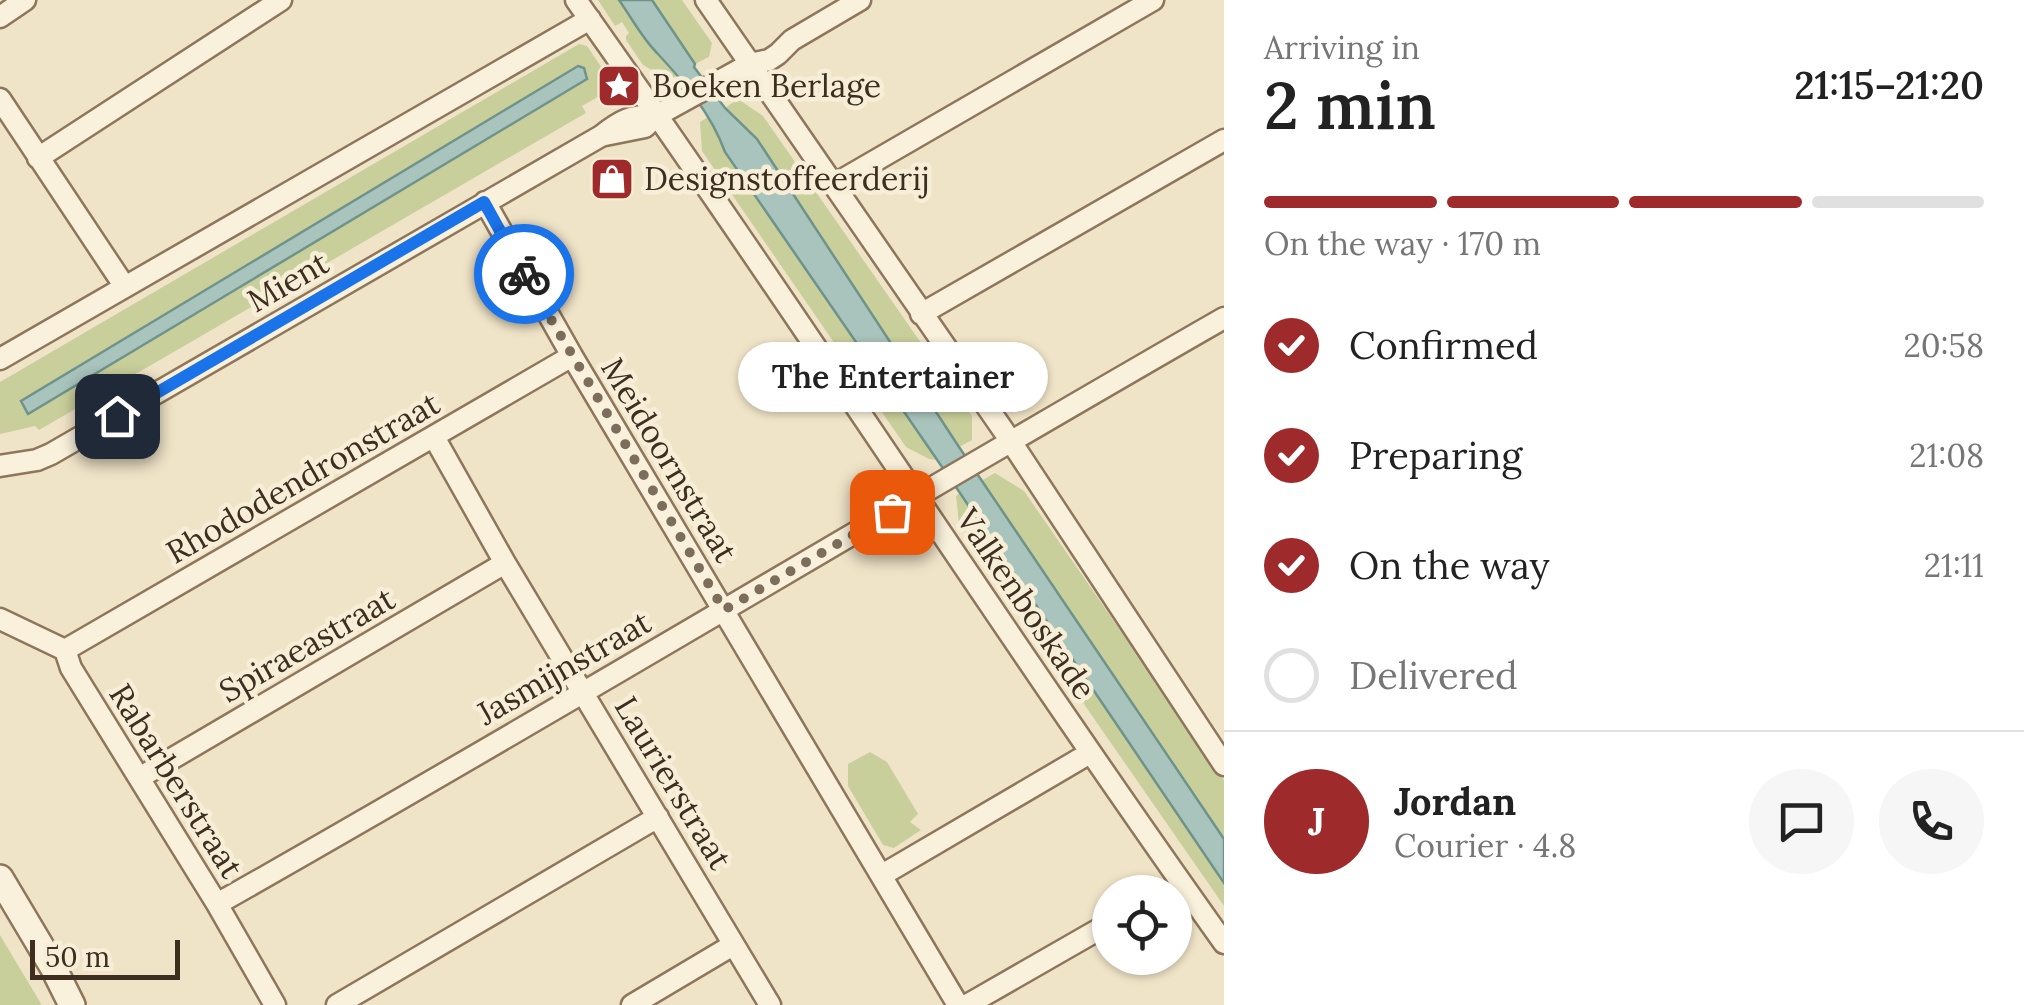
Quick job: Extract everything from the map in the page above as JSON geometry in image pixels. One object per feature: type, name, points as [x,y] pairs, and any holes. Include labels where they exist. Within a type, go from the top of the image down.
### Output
[{"type":"street","points":[[0,16],[25,0]]},
{"type":"street","points":[[38,158],[281,0]]},
{"type":"street","name":"Valkenboskade","points":[[576,0],[1151,837],[1167,875]]},
{"type":"street","points":[[706,0],[1010,440],[1224,765]]},
{"type":"street","name":"Mient","points":[[0,466],[50,454],[628,117],[656,116],[750,64],[769,60],[792,40],[860,0]]},
{"type":"street","points":[[834,184],[1154,0]]},
{"type":"street","points":[[0,360],[590,19]]},
{"type":"street","points":[[0,99],[125,287]]},
{"type":"street","points":[[921,314],[1224,140]]},
{"type":"street","name":"Meidoornstraat","points":[[484,202],[958,1005]]},
{"type":"street","name":"Jasmijnstraat","points":[[216,904],[1224,318]]},
{"type":"street","name":"Rhododendronstraat","points":[[64,650],[572,356]]},
{"type":"street","name":"Laurierstraat","points":[[434,437],[505,563],[770,1005]]},
{"type":"street","name":"Spiraeastraat","points":[[139,778],[505,563]]},
{"type":"street","points":[[0,619],[64,650]]},
{"type":"street","name":"Rabarberstraat","points":[[64,650],[71,668],[275,1005]]},
{"type":"street","points":[[882,875],[1090,753]]},
{"type":"street","points":[[337,1005],[658,816]]},
{"type":"street","points":[[0,878],[72,1005]]},
{"type":"street","name":"Valkenboskade","points":[[1192,910],[1224,944]]},
{"type":"street","points":[[967,1005],[1092,933]]},
{"type":"street","points":[[632,1005],[734,945]]},
{"type":"green space","points":[[598,0],[619,0],[655,51],[678,75],[669,80],[643,65],[626,40],[629,33],[622,22],[615,26]]},
{"type":"green space","points":[[652,0],[682,0],[712,43],[709,57],[695,64]]},
{"type":"green space","points":[[579,44],[587,46],[615,87],[582,106],[586,113],[39,430],[35,426],[0,434],[0,382]],"holes":[[[577,66],[584,68],[28,413],[22,401]]]},
{"type":"green space","points":[[738,99],[763,116],[972,416],[972,440],[959,447],[757,139],[725,108]]},
{"type":"green space","points":[[708,117],[725,152],[937,460],[906,447],[702,151],[700,122]]},
{"type":"green space","points":[[995,473],[1024,491],[1224,780],[1224,839],[981,481]]},
{"type":"green space","points":[[960,493],[1224,883],[1224,906],[959,524],[956,496]]},
{"type":"green space","points":[[870,752],[887,762],[918,814],[910,822],[921,830],[894,848],[883,845],[848,786],[848,764]]},
{"type":"green space","points":[[0,935],[40,1002],[41,1005],[0,1005]]},
{"type":"water","points":[[619,0],[652,0],[694,67],[725,108],[757,139],[1224,839],[1224,883],[725,152],[704,111],[646,41]]},
{"type":"water","points":[[578,66],[584,68],[587,79],[28,414],[21,401]]},
{"type":"way so far","points":[[524,274],[724,610],[892,512]]},
{"type":"place","name":"Boeken Berlage","points":[[619,86]]},
{"type":"place","name":"Designstoffeerderij","points":[[612,179]]},
{"type":"place","name":"The Entertainer","points":[[892,512]]},
{"type":"route","points":[[117,416],[484,202],[524,274]]}]
